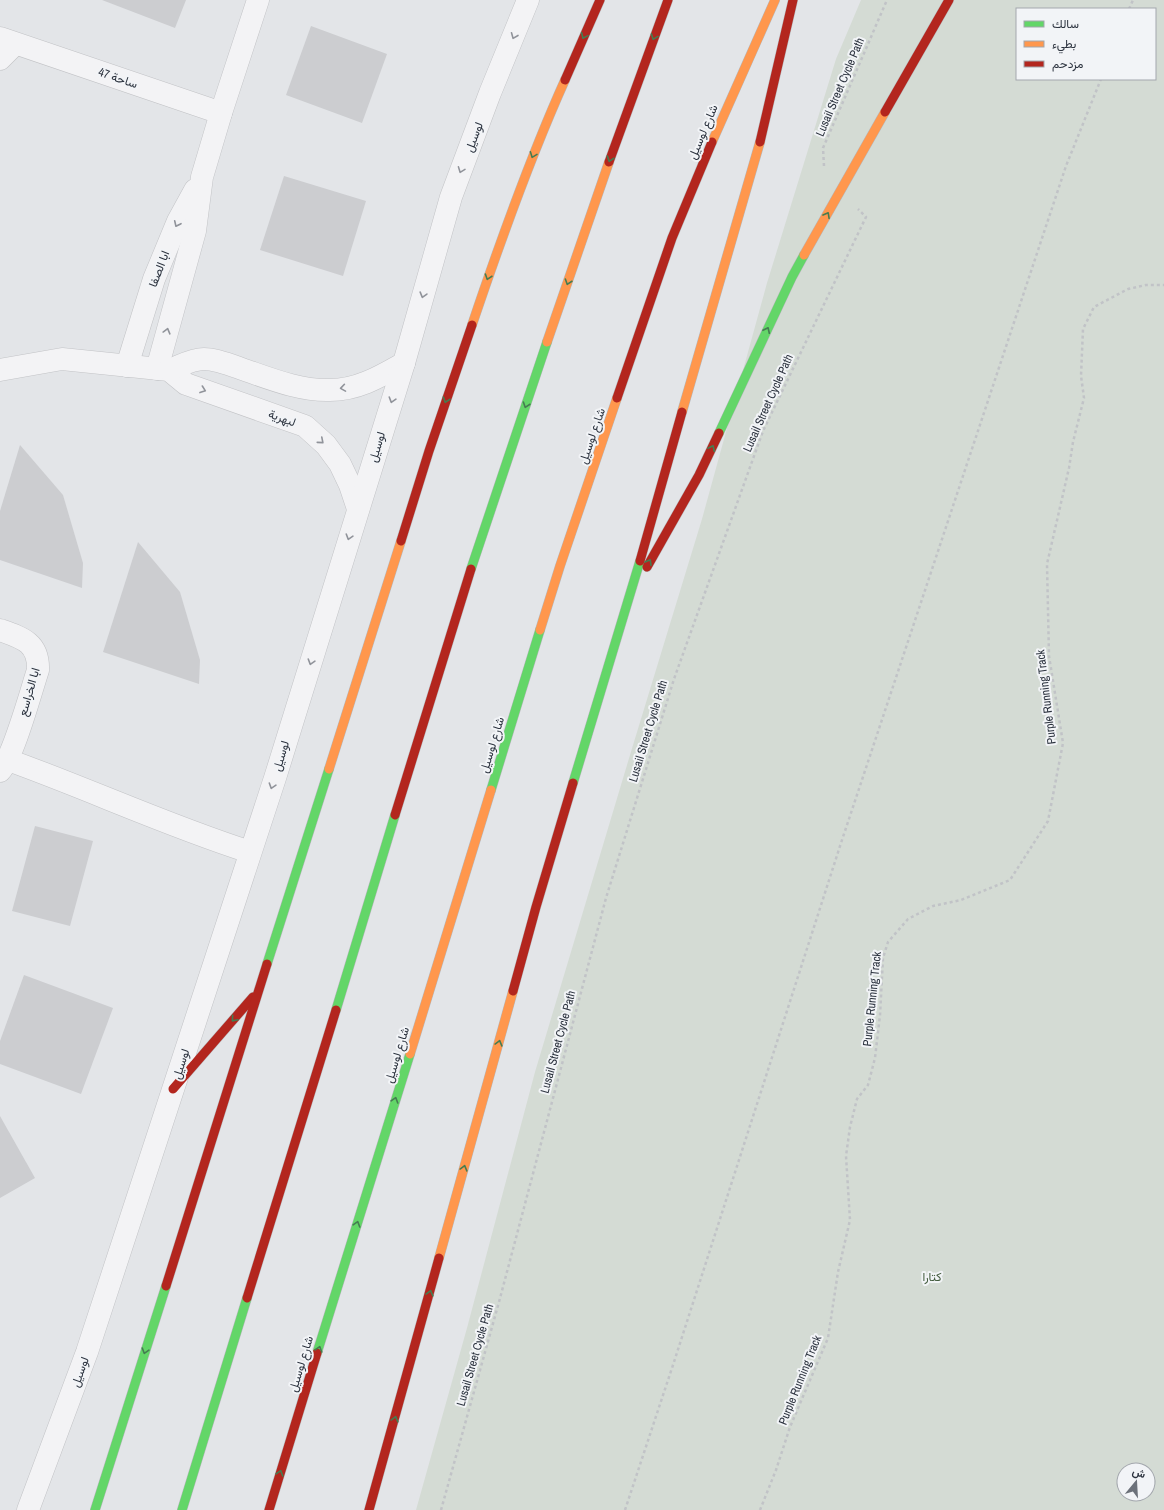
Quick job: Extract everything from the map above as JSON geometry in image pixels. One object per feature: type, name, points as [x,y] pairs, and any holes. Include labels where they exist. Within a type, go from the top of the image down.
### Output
[{"type":"highway","points":[[95,1510],[429,451],[508,220],[541,134],[600,0]]},
{"type":"highway","points":[[182,1510],[478,546],[610,158],[668,0]]},
{"type":"highway","name":"شارع لوسيل","points":[[269,1510],[560,566],[672,238],[724,112],[775,0]]},
{"type":"highway","points":[[369,1510],[534,914],[630,595],[764,127],[793,0]]},
{"type":"highway","points":[[630,595],[699,475],[792,277],[949,0]]},
{"type":"highway","points":[[173,1089],[259,990]]},
{"type":"highway","points":[[381,1502],[389,1442]]},
{"type":"highway","points":[[88,1510],[104,1482]]},
{"type":"street","name":"ابا الصفا","points":[[163,370],[194,231],[202,177],[258,0]]},
{"type":"street","name":"لوسيل","points":[[28,1510],[87,1352],[250,852],[404,363],[452,197],[490,93],[528,0]]},
{"type":"street","name":"ساحة 47","points":[[5,47],[221,113]]},
{"type":"street","name":"ابا الصفا","points":[[127,366],[154,279],[178,221],[202,177]]},
{"type":"street","points":[[0,370],[62,359],[163,370],[188,362],[204,359],[230,365],[296,387],[331,390],[350,387],[376,379],[404,363]]},
{"type":"street","name":"لبهرية","points":[[163,370],[186,384],[305,426],[326,445],[340,464],[350,485],[358,508]]},
{"type":"street","name":"ابا الخراسع","points":[[0,630],[26,641],[34,649],[38,659],[38,670],[4,765]]},
{"type":"street","points":[[4,765],[51,776],[207,838],[250,852]]},
{"type":"path","name":"Lusail Street Cycle Path","points":[[441,1510],[499,1302],[606,898],[674,679],[763,431],[866,217],[825,176],[824,148],[887,0]]},
{"type":"path","points":[[625,1510],[850,813],[1066,166],[1101,80]]},
{"type":"path","name":"Purple Running Track","points":[[760,1510],[776,1470],[790,1426],[828,1338],[838,1272],[850,1220],[846,1156],[850,1127],[857,1099],[868,1084],[875,1058],[880,1015],[883,958],[888,942],[908,919],[934,906],[961,900],[1010,880],[1048,821],[1063,743],[1049,656],[1047,564],[1084,398],[1081,376],[1083,329],[1094,307],[1128,289],[1146,285],[1164,285]]},
{"type":"green space","name":"كتارا","points":[[861,0],[1164,0],[1164,1510],[416,1510],[467,1328],[535,1072],[702,519],[767,283],[836,59]]},
{"type":"building","points":[[102,0],[186,0],[175,28]]},
{"type":"building","points":[[311,26],[387,54],[362,123],[286,95]]},
{"type":"building","points":[[284,176],[366,201],[343,276],[260,250]]},
{"type":"building","points":[[20,445],[63,495],[83,563],[82,588],[0,560],[0,511]]},
{"type":"building","points":[[138,542],[180,592],[200,660],[199,684],[103,652]]},
{"type":"building","points":[[35,826],[93,841],[70,926],[12,911]]},
{"type":"building","points":[[24,975],[113,1008],[81,1094],[0,1064],[0,1041]]},
{"type":"building","points":[[0,1116],[35,1178],[0,1198]]},
{"type":"traffic: fast","points":[[719,433],[792,277],[804,255]]},
{"type":"traffic: fast","points":[[471,569],[547,342]]},
{"type":"traffic: fast","points":[[573,783],[640,561]]},
{"type":"traffic: fast","points":[[491,790],[540,630]]},
{"type":"traffic: fast","points":[[267,964],[329,769]]},
{"type":"traffic: fast","points":[[336,1010],[395,815]]},
{"type":"traffic: fast","points":[[317,1353],[410,1054]]},
{"type":"traffic: fast","points":[[95,1510],[166,1286]]},
{"type":"traffic: fast","points":[[182,1510],[247,1298]]},
{"type":"traffic: slow","points":[[712,142],[775,0]]},
{"type":"traffic: slow","points":[[472,325],[493,263],[539,140],[565,80]]},
{"type":"traffic: slow","points":[[804,255],[885,112]]},
{"type":"traffic: slow","points":[[682,412],[760,142]]},
{"type":"traffic: slow","points":[[547,342],[609,162]]},
{"type":"traffic: slow","points":[[540,630],[617,398]]},
{"type":"traffic: slow","points":[[329,769],[401,541]]},
{"type":"traffic: slow","points":[[410,1054],[491,790]]},
{"type":"traffic: slow","points":[[439,1258],[513,991]]},
{"type":"traffic: jam","points":[[565,80],[600,0]]},
{"type":"traffic: jam","points":[[609,162],[668,0]]},
{"type":"traffic: jam","points":[[760,142],[793,0]]},
{"type":"traffic: jam","points":[[885,112],[949,0]]},
{"type":"traffic: jam","points":[[617,398],[672,238],[712,142]]},
{"type":"traffic: jam","points":[[401,541],[429,451],[472,325]]},
{"type":"traffic: jam","points":[[640,561],[682,412]]},
{"type":"traffic: jam","points":[[647,567],[699,475],[719,433]]},
{"type":"traffic: jam","points":[[395,815],[471,569]]},
{"type":"traffic: jam","points":[[513,991],[573,783]]},
{"type":"traffic: jam","points":[[166,1286],[267,964]]},
{"type":"traffic: jam","points":[[173,1089],[253,997]]},
{"type":"traffic: jam","points":[[247,1298],[336,1010]]},
{"type":"traffic: jam","points":[[369,1510],[439,1258]]},
{"type":"traffic: jam","points":[[269,1510],[317,1353]]}]
